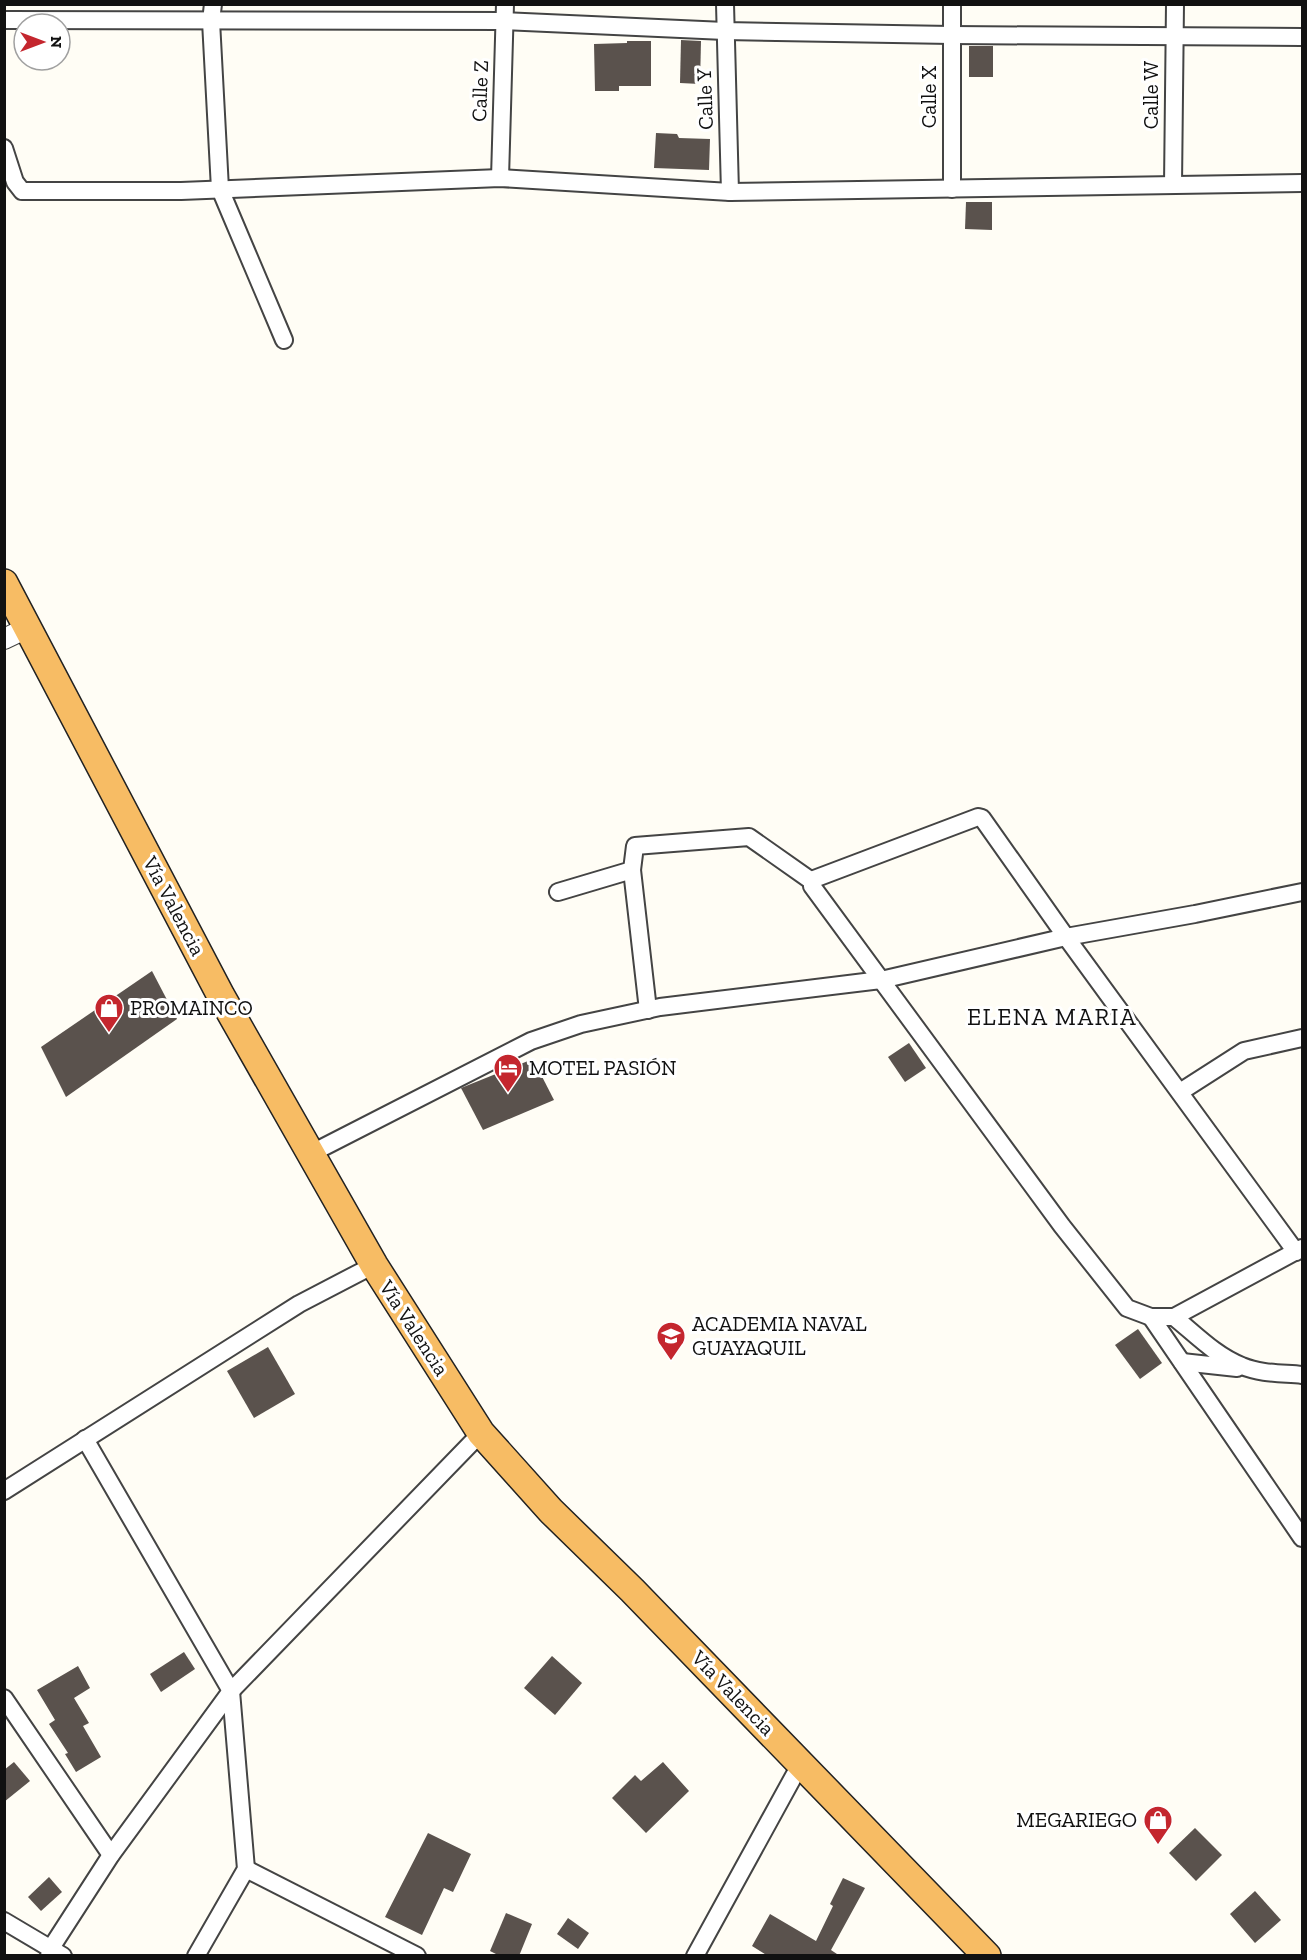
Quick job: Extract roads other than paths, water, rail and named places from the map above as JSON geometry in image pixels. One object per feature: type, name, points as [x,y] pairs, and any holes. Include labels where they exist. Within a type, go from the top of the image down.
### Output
[{"type":"highway","name":"Vía Valencia","points":[[4,583],[16,633],[374,1265],[481,1432],[551,1510],[632,1590],[987,1956]]},
{"type":"street","name":"Calle Y","points":[[725,4],[730,192]]},
{"type":"street","name":"Calle X","points":[[952,4],[952,189]]},
{"type":"street","name":"Calle W","points":[[1173,185],[1175,4]]},
{"type":"street","points":[[4,20],[212,13],[505,13],[725,31],[1302,37]]},
{"type":"street","points":[[212,13],[220,189],[284,340]]},
{"type":"street","name":"Calle Z","points":[[500,178],[505,13]]},
{"type":"street","points":[[4,148],[15,182],[22,191],[220,189],[500,178],[730,192],[1302,183]]},
{"type":"street","points":[[978,817],[985,822],[1066,937],[1299,1250],[1174,1317],[1151,1317],[1127,1308],[1062,1226],[812,886],[813,882],[814,879],[978,817]]},
{"type":"street","points":[[648,1010],[632,870],[635,846],[748,837],[813,882]]},
{"type":"street","points":[[558,892],[632,870]]},
{"type":"street","points":[[310,1154],[531,1041],[581,1024],[648,1010],[881,980],[1066,937],[1302,892]]},
{"type":"street","points":[[1180,1092],[1244,1051],[1302,1038]]},
{"type":"street","points":[[4,1491],[299,1304],[374,1265]]},
{"type":"street","points":[[1151,1317],[1302,1538]]},
{"type":"street","points":[[1174,1317],[1223,1357],[1243,1367],[1260,1371]]},
{"type":"street","points":[[1182,1362],[1302,1375]]},
{"type":"street","points":[[4,1921],[54,1953],[111,1855],[231,1691],[481,1432]]},
{"type":"street","points":[[85,1439],[231,1691],[246,1869],[196,1956]]},
{"type":"street","points":[[4,1698],[111,1855]]},
{"type":"street","points":[[695,1956],[801,1763]]},
{"type":"street","points":[[246,1869],[417,1956]]},
{"type":"place","name":"PROMAINCO","points":[[109,1034]]},
{"type":"place","name":"MOTEL PASIÓN","points":[[508,1094]]},
{"type":"place","name":"ACADEMIA NAVAL GUAYAQUIL","points":[[671,1362]]},
{"type":"place","name":"MEGARIEGO","points":[[1158,1846]]},
{"type":"district","name":"ELENA MARIA","points":[[1052,1017]]}]
